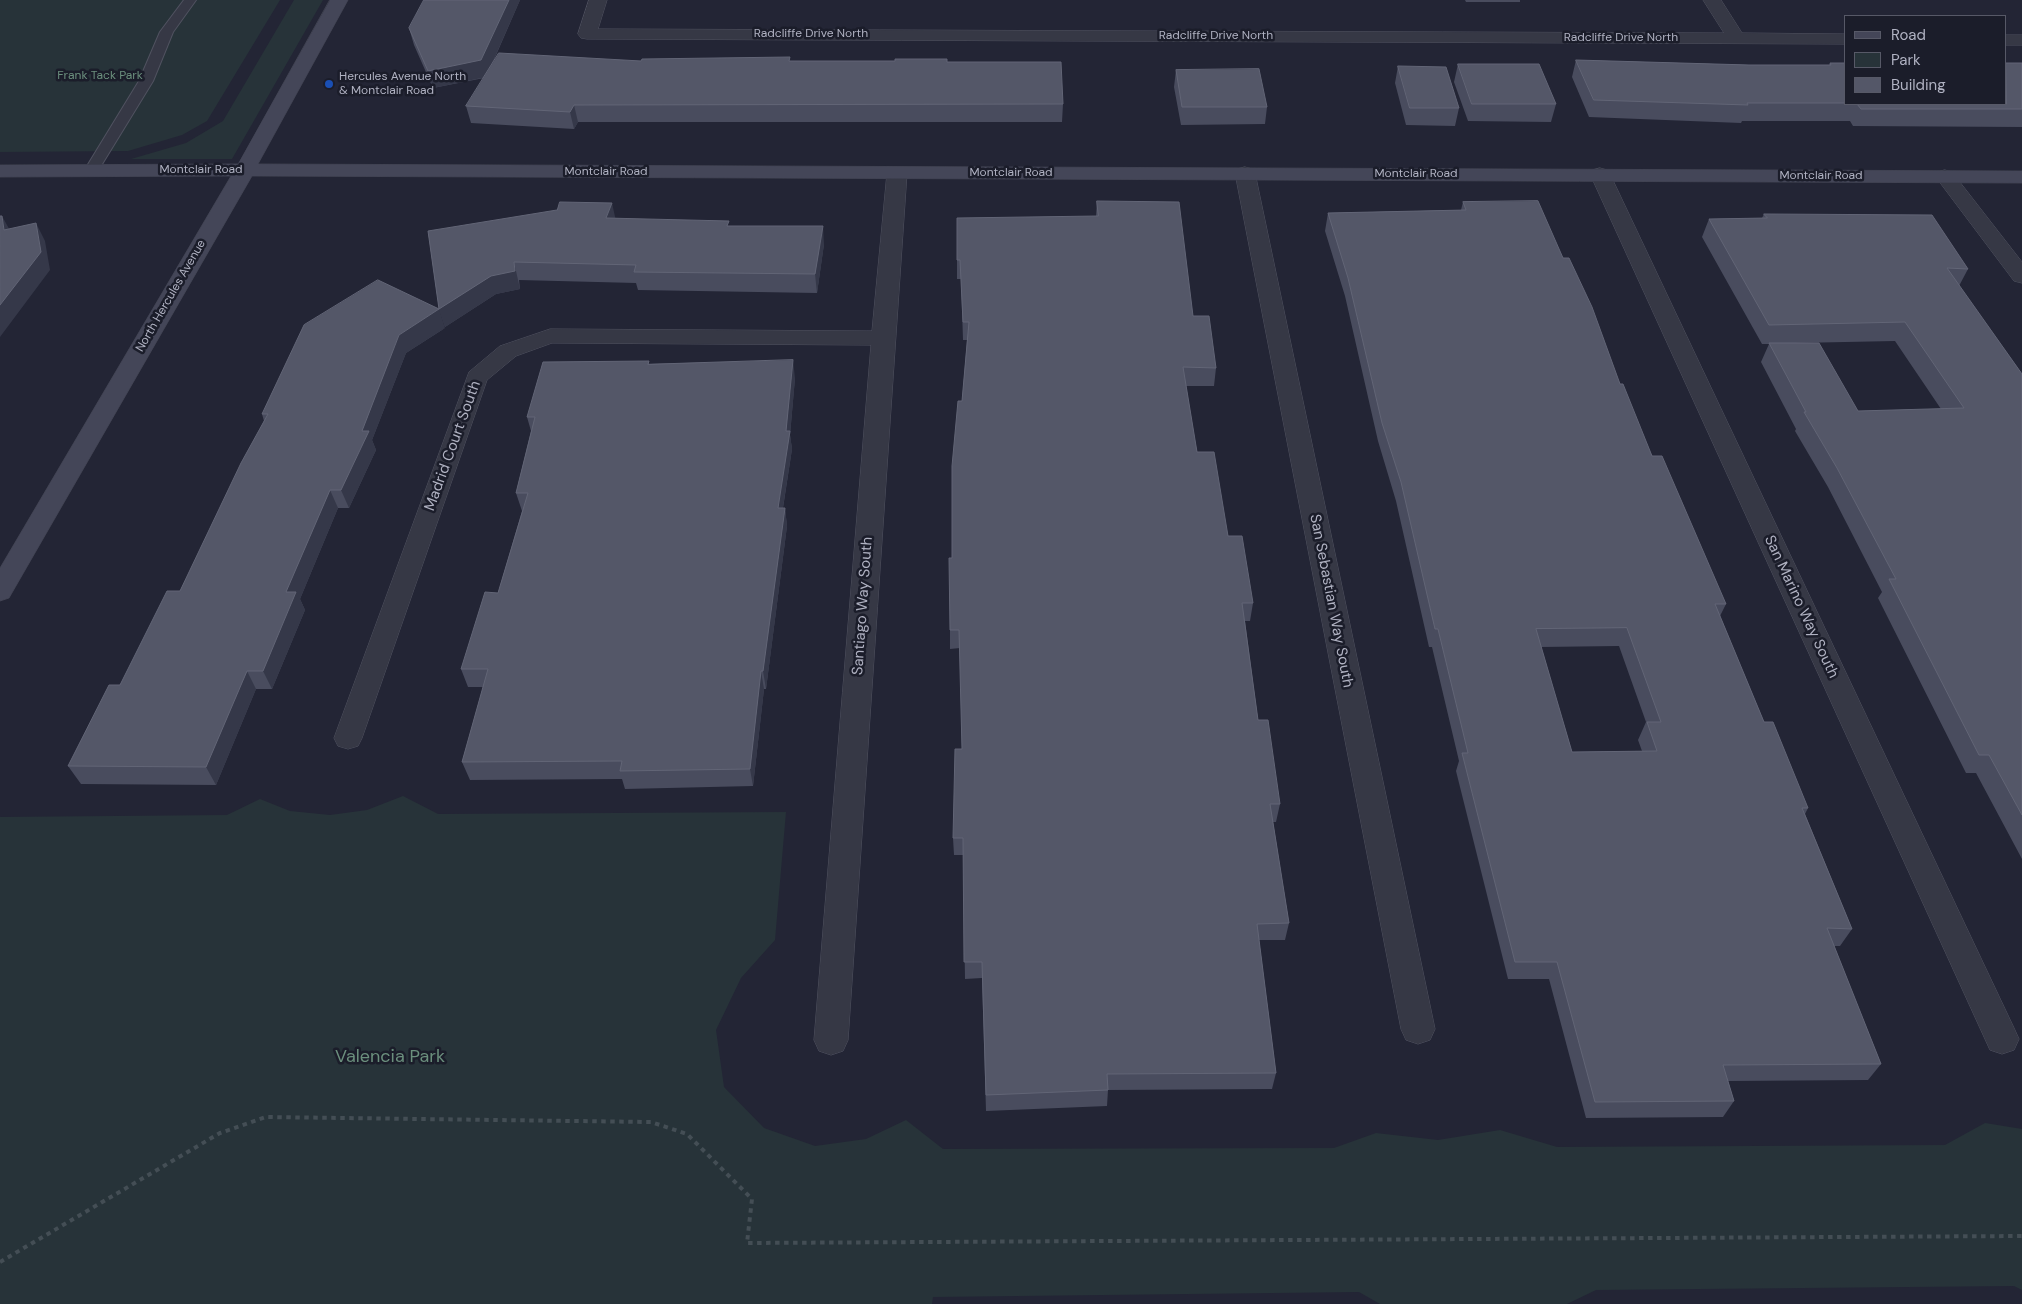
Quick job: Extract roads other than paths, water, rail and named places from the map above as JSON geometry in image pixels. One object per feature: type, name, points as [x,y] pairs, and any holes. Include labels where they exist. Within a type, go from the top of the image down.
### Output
[{"type":"street","name":"North Hercules Avenue","points":[[0,591],[245,170],[339,0]]},
{"type":"street","name":"Radcliffe Drive North","points":[[598,0],[587,34],[1844,39]]},
{"type":"street","points":[[1712,0],[1736,38]]},
{"type":"street","points":[[2007,40],[2022,40]]},
{"type":"street","name":"Montclair Road","points":[[0,171],[1600,174],[2022,177]]},
{"type":"street","name":"Santiago Way South","points":[[831,1040],[897,172]]},
{"type":"street","name":"San Sebastian Way South","points":[[1245,173],[1418,1029]]},
{"type":"street","name":"San Marino Way South","points":[[1600,174],[2002,1039]]},
{"type":"street","points":[[1945,176],[2022,276]]},
{"type":"street","name":"Madrid Court South","points":[[348,738],[477,377],[508,352],[550,336],[883,338]]},
{"type":"lane","points":[[91,171],[146,81],[167,32],[190,0]]},
{"type":"place","name":"Hercules Avenue North & Montclair Road","points":[[329,84]]},
{"type":"park label","name":"Frank Tack Park","points":[[100,76]]},
{"type":"park label","name":"Valencia Park","points":[[390,1057]]}]
